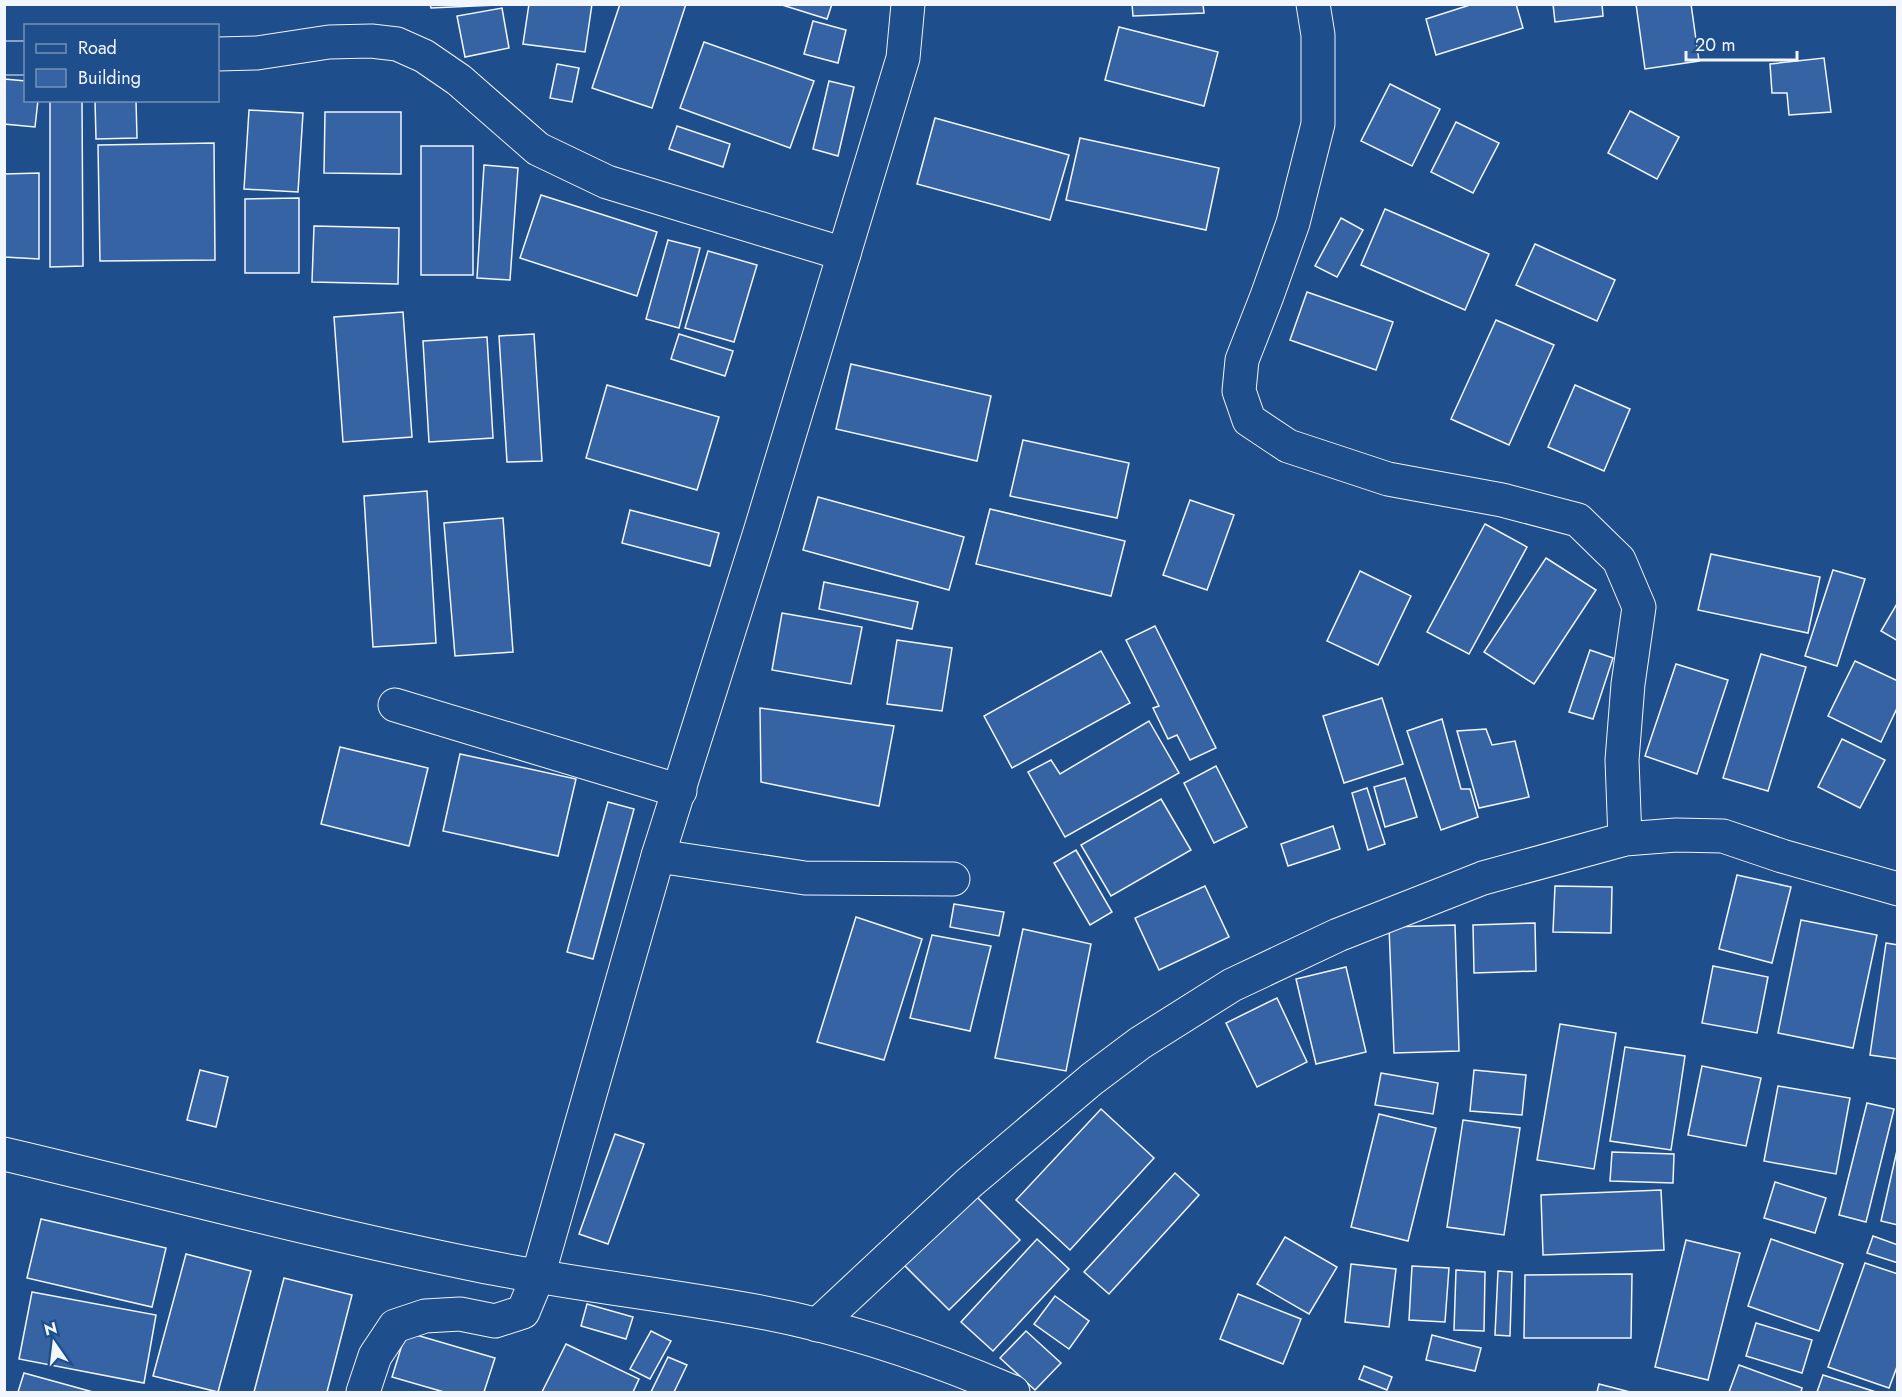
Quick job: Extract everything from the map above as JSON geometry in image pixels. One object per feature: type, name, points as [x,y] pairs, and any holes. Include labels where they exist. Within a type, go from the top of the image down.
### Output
[{"type":"street","points":[[363,1392],[375,1356],[395,1326],[425,1316],[460,1314],[495,1321],[523,1312],[538,1276],[658,856],[903,58],[908,4]]},
{"type":"street","points":[[1313,4],[1318,35],[1318,124],[1293,223],[1242,360],[1239,391],[1249,420],[1288,446],[1388,479],[1502,500],[1578,520],[1619,560],[1639,607],[1628,684],[1622,760],[1625,839]]},
{"type":"street","points":[[219,54],[257,53],[328,42],[371,41],[397,44],[424,56],[459,80],[538,149],[607,182],[844,254]]},
{"type":"street","points":[[4,58],[24,58]]},
{"type":"street","points":[[395,705],[680,790]]},
{"type":"street","points":[[818,1325],[969,1183],[1092,1079],[1140,1043],[1232,985],[1338,935],[1483,878],[1625,839],[1676,835],[1723,836],[1782,856],[1898,889]]},
{"type":"street","points":[[658,856],[805,878],[953,879]]},
{"type":"street","points":[[4,1154],[350,1237],[538,1276],[746,1309],[818,1325],[890,1345],[1013,1392]]},
{"type":"building","points":[[430,4],[496,4],[496,5],[431,8]]},
{"type":"building","points":[[529,4],[592,4],[585,52],[523,44]]},
{"type":"building","points":[[620,4],[686,4],[652,108],[592,88]]},
{"type":"building","points":[[779,4],[832,4],[827,19]]},
{"type":"building","points":[[1132,4],[1203,4],[1204,13],[1133,16]]},
{"type":"building","points":[[1473,4],[1516,4],[1523,28],[1436,55],[1426,19]]},
{"type":"building","points":[[1553,4],[1602,4],[1603,16],[1555,22]]},
{"type":"building","points":[[1636,4],[1691,4],[1699,61],[1645,69]]},
{"type":"building","points":[[502,8],[509,48],[465,57],[457,16]]},
{"type":"building","points":[[813,21],[846,30],[838,63],[804,54]]},
{"type":"building","points":[[1119,27],[1218,52],[1204,106],[1105,80]]},
{"type":"building","points":[[704,42],[814,81],[790,148],[680,108]]},
{"type":"building","points":[[1824,58],[1831,112],[1789,115],[1787,93],[1772,93],[1770,64]]},
{"type":"building","points":[[557,64],[579,68],[572,102],[550,98]]},
{"type":"building","points":[[4,79],[24,81],[24,102],[38,102],[35,127],[4,124]]},
{"type":"building","points":[[829,81],[854,87],[838,156],[813,149]]},
{"type":"building","points":[[1390,84],[1440,109],[1412,166],[1361,141]]},
{"type":"building","points":[[50,102],[82,102],[83,266],[50,267]]},
{"type":"building","points":[[95,102],[136,102],[137,138],[96,139]]},
{"type":"building","points":[[249,110],[303,113],[298,192],[244,189]]},
{"type":"building","points":[[1630,111],[1679,137],[1657,179],[1608,153]]},
{"type":"building","points":[[325,112],[401,112],[401,174],[324,173]]},
{"type":"building","points":[[935,118],[1069,155],[1050,220],[917,184]]},
{"type":"building","points":[[1456,122],[1499,143],[1473,193],[1431,172]]},
{"type":"building","points":[[677,126],[730,144],[723,167],[669,149]]},
{"type":"building","points":[[1080,138],[1219,168],[1206,230],[1066,200]]},
{"type":"building","points":[[214,143],[215,260],[100,261],[98,145]]},
{"type":"building","points":[[421,146],[473,146],[473,275],[421,275]]},
{"type":"building","points":[[484,165],[518,168],[510,280],[477,278]]},
{"type":"building","points":[[39,173],[39,259],[4,257],[4,174]]},
{"type":"building","points":[[541,195],[657,232],[637,296],[520,258]]},
{"type":"building","points":[[299,198],[299,273],[245,273],[245,199]]},
{"type":"building","points":[[1385,209],[1489,254],[1465,310],[1361,265]]},
{"type":"building","points":[[1341,218],[1363,230],[1337,277],[1315,266]]},
{"type":"building","points":[[314,226],[399,228],[398,284],[312,282]]},
{"type":"building","points":[[668,240],[700,248],[679,328],[646,319]]},
{"type":"building","points":[[1535,244],[1615,280],[1597,321],[1516,285]]},
{"type":"building","points":[[708,251],[757,265],[734,342],[685,328]]},
{"type":"building","points":[[1307,292],[1393,322],[1376,370],[1290,340]]},
{"type":"building","points":[[403,312],[412,437],[343,442],[334,317]]},
{"type":"building","points":[[1496,320],[1554,345],[1509,445],[1451,419]]},
{"type":"building","points":[[534,334],[542,461],[507,462],[499,336]]},
{"type":"building","points":[[679,334],[733,351],[725,376],[671,359]]},
{"type":"building","points":[[487,337],[493,438],[429,442],[423,341]]},
{"type":"building","points":[[851,364],[991,396],[977,461],[836,429]]},
{"type":"building","points":[[607,385],[719,417],[697,490],[586,458]]},
{"type":"building","points":[[1575,385],[1630,409],[1604,471],[1548,447]]},
{"type":"building","points":[[1023,440],[1129,463],[1117,518],[1010,496]]},
{"type":"building","points":[[427,491],[436,643],[373,647],[364,496]]},
{"type":"building","points":[[818,497],[964,537],[949,590],[803,550]]},
{"type":"building","points":[[1190,500],[1234,515],[1207,590],[1163,575]]},
{"type":"building","points":[[990,509],[1125,541],[1111,596],[976,564]]},
{"type":"building","points":[[630,510],[719,533],[710,566],[622,543]]},
{"type":"building","points":[[503,518],[513,652],[455,656],[444,523]]},
{"type":"building","points":[[1485,524],[1527,547],[1469,654],[1427,632]]},
{"type":"building","points":[[1711,554],[1820,577],[1808,633],[1698,610]]},
{"type":"building","points":[[1546,558],[1596,590],[1534,684],[1484,652]]},
{"type":"building","points":[[1833,570],[1865,579],[1837,666],[1805,656]]},
{"type":"building","points":[[1360,571],[1411,596],[1378,665],[1327,641]]},
{"type":"building","points":[[824,582],[918,602],[912,629],[819,609]]},
{"type":"building","points":[[1898,602],[1898,641],[1881,631]]},
{"type":"building","points":[[782,613],[862,627],[851,684],[772,670]]},
{"type":"building","points":[[1155,626],[1216,748],[1190,760],[1177,735],[1168,739],[1153,708],[1159,706],[1126,640]]},
{"type":"building","points":[[897,640],[952,648],[942,711],[887,704]]},
{"type":"building","points":[[1590,650],[1613,658],[1593,719],[1569,712]]},
{"type":"building","points":[[1101,651],[1130,703],[1012,768],[984,716]]},
{"type":"building","points":[[1761,654],[1806,667],[1768,791],[1723,778]]},
{"type":"building","points":[[1855,661],[1898,681],[1898,706],[1881,742],[1828,716]]},
{"type":"building","points":[[1676,664],[1728,680],[1697,774],[1645,756]]},
{"type":"building","points":[[1382,698],[1403,764],[1344,783],[1323,716]]},
{"type":"building","points":[[760,708],[894,726],[879,806],[761,782]]},
{"type":"building","points":[[1442,719],[1461,789],[1470,789],[1478,817],[1441,830],[1407,731]]},
{"type":"building","points":[[1149,721],[1179,773],[1065,837],[1028,772],[1051,760],[1060,774]]},
{"type":"building","points":[[1486,729],[1492,745],[1515,741],[1529,797],[1479,808],[1457,731]]},
{"type":"building","points":[[1842,739],[1885,760],[1860,808],[1818,787]]},
{"type":"building","points":[[340,747],[428,768],[409,846],[321,824]]},
{"type":"building","points":[[460,754],[576,779],[558,856],[443,831]]},
{"type":"building","points":[[1216,766],[1247,827],[1214,843],[1184,783]]},
{"type":"building","points":[[1405,778],[1417,817],[1385,827],[1374,787]]},
{"type":"building","points":[[1367,788],[1385,844],[1368,850],[1352,793]]},
{"type":"building","points":[[1161,799],[1191,850],[1111,896],[1081,845]]},
{"type":"building","points":[[608,802],[634,809],[593,959],[567,952]]},
{"type":"building","points":[[1333,826],[1340,849],[1288,866],[1281,844]]},
{"type":"building","points":[[1076,850],[1112,912],[1090,925],[1054,863]]},
{"type":"building","points":[[1737,875],[1791,887],[1772,963],[1719,949]]},
{"type":"building","points":[[1205,886],[1229,937],[1159,970],[1135,918]]},
{"type":"building","points":[[1555,886],[1612,887],[1611,933],[1553,932]]},
{"type":"building","points":[[954,904],[1004,912],[999,936],[950,927]]},
{"type":"building","points":[[856,917],[922,939],[884,1060],[817,1042]]},
{"type":"building","points":[[1801,920],[1877,935],[1853,1048],[1778,1033]]},
{"type":"building","points":[[1535,923],[1536,971],[1474,973],[1473,925]]},
{"type":"building","points":[[1455,925],[1459,1051],[1394,1053],[1389,927]]},
{"type":"building","points":[[1023,929],[1091,944],[1066,1071],[995,1058]]},
{"type":"building","points":[[932,935],[991,946],[970,1031],[910,1018]]},
{"type":"building","points":[[1886,943],[1898,945],[1898,1059],[1870,1055]]},
{"type":"building","points":[[1713,966],[1768,977],[1757,1033],[1702,1023]]},
{"type":"building","points":[[1346,967],[1366,1052],[1316,1064],[1296,979]]},
{"type":"building","points":[[1277,998],[1307,1062],[1257,1087],[1226,1023]]},
{"type":"building","points":[[1560,1024],[1616,1033],[1594,1169],[1537,1160]]},
{"type":"building","points":[[1625,1047],[1685,1056],[1671,1150],[1610,1141]]},
{"type":"building","points":[[1702,1066],[1761,1078],[1746,1146],[1688,1135]]},
{"type":"building","points":[[200,1070],[228,1077],[216,1127],[187,1120]]},
{"type":"building","points":[[1474,1070],[1526,1075],[1522,1115],[1470,1111]]},
{"type":"building","points":[[1381,1073],[1438,1083],[1433,1114],[1375,1105]]},
{"type":"building","points":[[1778,1086],[1850,1098],[1836,1174],[1764,1161]]},
{"type":"building","points":[[1867,1103],[1894,1109],[1866,1222],[1839,1215]]},
{"type":"building","points":[[1101,1109],[1154,1158],[1070,1250],[1016,1200]]},
{"type":"building","points":[[1379,1114],[1436,1128],[1408,1241],[1351,1227]]},
{"type":"building","points":[[1463,1120],[1520,1128],[1504,1235],[1447,1227]]},
{"type":"building","points":[[615,1134],[644,1144],[608,1244],[579,1234]]},
{"type":"building","points":[[1898,1146],[1898,1225],[1881,1221]]},
{"type":"building","points":[[1612,1152],[1674,1154],[1673,1183],[1610,1181]]},
{"type":"building","points":[[1175,1173],[1199,1195],[1109,1294],[1084,1272]]},
{"type":"building","points":[[1775,1182],[1826,1198],[1815,1233],[1764,1218]]},
{"type":"building","points":[[1661,1190],[1664,1250],[1543,1255],[1541,1195]]},
{"type":"building","points":[[975,1195],[1020,1240],[949,1310],[904,1265]]},
{"type":"building","points":[[41,1219],[166,1248],[152,1307],[27,1278]]},
{"type":"building","points":[[1873,1236],[1898,1245],[1898,1263],[1867,1253]]},
{"type":"building","points":[[1285,1237],[1337,1267],[1309,1314],[1257,1284]]},
{"type":"building","points":[[1037,1239],[1069,1269],[993,1351],[961,1322]]},
{"type":"building","points":[[1771,1239],[1843,1264],[1819,1331],[1748,1306]]},
{"type":"building","points":[[1686,1240],[1740,1253],[1708,1380],[1655,1367]]},
{"type":"building","points":[[186,1254],[251,1271],[218,1392],[153,1376]]},
{"type":"building","points":[[1865,1263],[1898,1274],[1898,1364],[1889,1388],[1828,1367]]},
{"type":"building","points":[[1351,1264],[1396,1269],[1389,1327],[1345,1322]]},
{"type":"building","points":[[1412,1266],[1449,1268],[1445,1322],[1409,1320]]},
{"type":"building","points":[[1456,1270],[1485,1272],[1484,1331],[1454,1330]]},
{"type":"building","points":[[1498,1271],[1512,1272],[1510,1336],[1495,1335]]},
{"type":"building","points":[[1632,1274],[1631,1338],[1524,1338],[1525,1275]]},
{"type":"building","points":[[284,1278],[352,1295],[327,1392],[254,1392]]},
{"type":"building","points":[[32,1292],[156,1315],[144,1383],[19,1359]]},
{"type":"building","points":[[1238,1294],[1301,1319],[1283,1364],[1220,1339]]},
{"type":"building","points":[[1055,1296],[1089,1321],[1069,1349],[1034,1324]]},
{"type":"building","points":[[587,1304],[633,1317],[626,1339],[581,1326]]},
{"type":"building","points":[[1756,1323],[1812,1340],[1802,1373],[1746,1356]]},
{"type":"building","points":[[651,1331],[671,1341],[650,1379],[630,1369]]},
{"type":"building","points":[[1026,1331],[1061,1363],[1035,1390],[1000,1358]]},
{"type":"building","points":[[406,1332],[495,1358],[484,1392],[444,1392],[392,1377]]},
{"type":"building","points":[[1432,1335],[1481,1348],[1475,1371],[1426,1360]]},
{"type":"building","points":[[566,1344],[639,1379],[633,1392],[542,1392]]},
{"type":"building","points":[[668,1357],[687,1365],[674,1392],[651,1392]]},
{"type":"building","points":[[1739,1365],[1802,1388],[1801,1392],[1729,1392]]},
{"type":"building","points":[[1364,1366],[1392,1377],[1387,1390],[1359,1379]]},
{"type":"building","points":[[24,1373],[93,1392],[18,1392]]},
{"type":"building","points":[[1823,1375],[1876,1392],[1817,1392]]},
{"type":"building","points":[[1599,1384],[1630,1392],[1597,1392]]}]
